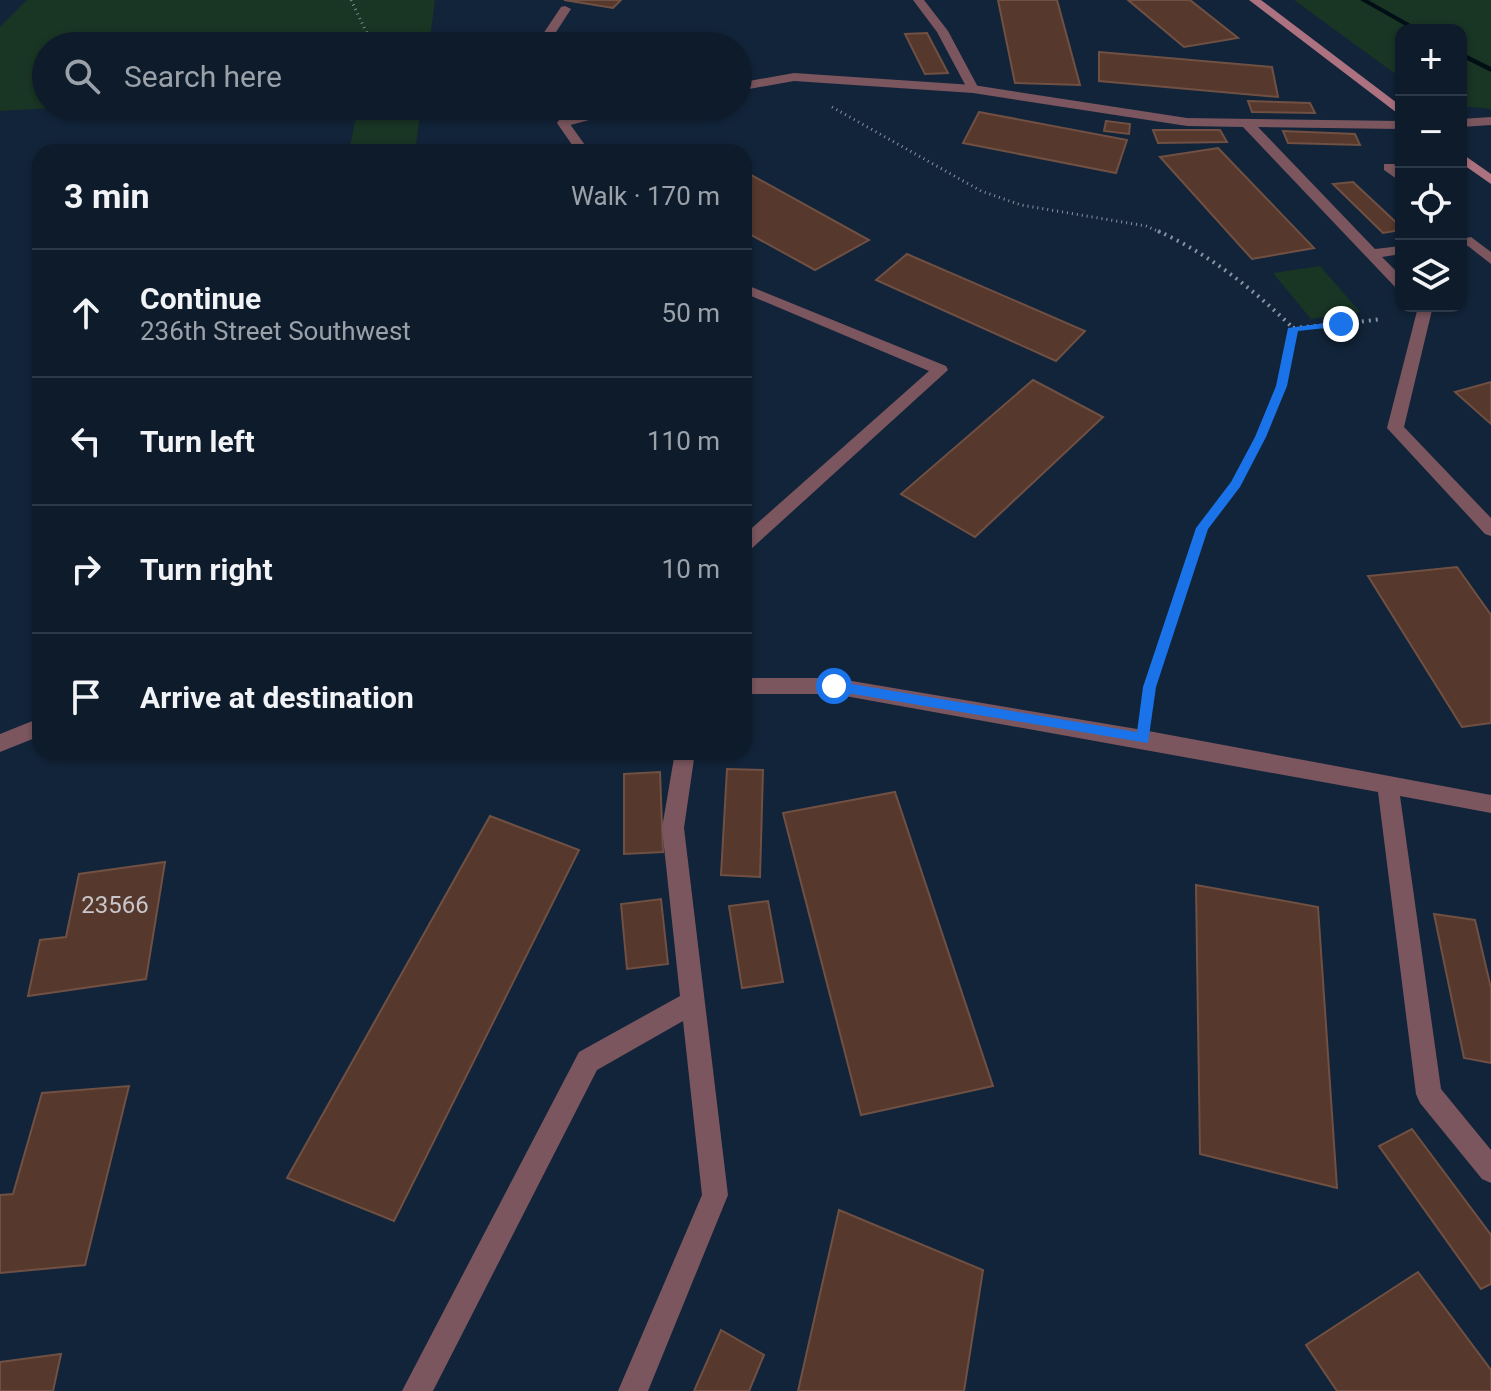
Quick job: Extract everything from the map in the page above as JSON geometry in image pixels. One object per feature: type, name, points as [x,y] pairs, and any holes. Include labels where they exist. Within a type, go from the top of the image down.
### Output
[{"type":"main road","points":[[1254,0],[1395,107]]},
{"type":"main road","points":[[1467,162],[1491,180]]},
{"type":"street","points":[[918,0],[942,31],[973,89]]},
{"type":"street","points":[[550,32],[565,9]]},
{"type":"street","points":[[752,84],[794,77],[973,89],[1187,122],[1395,125]]},
{"type":"street","points":[[568,120],[563,123],[578,144]]},
{"type":"street","points":[[1467,123],[1491,121]]},
{"type":"street","points":[[1248,124],[1395,279]]},
{"type":"street","points":[[1389,167],[1395,172]]},
{"type":"street","points":[[1465,240],[1491,260]]},
{"type":"street","points":[[1371,254],[1395,251]]},
{"type":"street","points":[[752,291],[940,370],[752,538]]},
{"type":"street","points":[[1424,312],[1395,428],[1487,519]]},
{"type":"street","points":[[752,686],[834,686],[1143,739],[1491,804]]},
{"type":"street","points":[[0,743],[32,730]]},
{"type":"street","points":[[633,1391],[715,1195],[673,828],[684,760]]},
{"type":"street","points":[[1388,787],[1429,1094],[1491,1170]]},
{"type":"street","points":[[417,1391],[588,1061],[693,1002]]},
{"type":"path","points":[[351,0],[366,32]]},
{"type":"path","points":[[794,77],[810,95],[981,191],[1021,205],[1146,226],[1189,245],[1260,296],[1293,328],[1382,319]]},
{"type":"path","points":[[1333,315],[1341,324]]},
{"type":"path","points":[[1143,739],[1149,687],[1202,528],[1236,484],[1260,437],[1281,386],[1293,328]]},
{"type":"green space","points":[[27,0],[435,0],[431,32],[32,32],[32,109],[0,111],[0,27]]},
{"type":"green space","points":[[1294,0],[1491,0],[1491,109],[1467,107],[1467,24],[1395,24],[1395,74]]},
{"type":"green space","points":[[355,120],[419,120],[416,144],[351,144]]},
{"type":"green space","points":[[1320,266],[1360,312],[1311,319],[1273,273]]},
{"type":"building","points":[[564,0],[621,0],[613,8]]},
{"type":"building","points":[[998,0],[1057,0],[1080,85],[1015,83]]},
{"type":"building","points":[[1128,0],[1190,0],[1238,38],[1184,47]]},
{"type":"building","points":[[927,33],[948,73],[925,74],[905,34]]},
{"type":"building","points":[[1099,52],[1272,67],[1278,97],[1099,81]]},
{"type":"building","points":[[1248,101],[1310,103],[1315,113],[1252,112]]},
{"type":"building","points":[[979,112],[1127,140],[1116,173],[963,143]]},
{"type":"building","points":[[1106,121],[1130,124],[1129,134],[1104,131]]},
{"type":"building","points":[[1153,130],[1220,130],[1227,142],[1158,143]]},
{"type":"building","points":[[1283,131],[1355,134],[1360,145],[1288,143]]},
{"type":"building","points":[[1218,148],[1314,248],[1252,259],[1160,157]]},
{"type":"building","points":[[752,175],[869,240],[815,270],[752,235]]},
{"type":"building","points":[[1353,182],[1395,221],[1395,231],[1383,233],[1333,184]]},
{"type":"building","points":[[907,254],[1085,331],[1056,361],[876,280]]},
{"type":"building","points":[[1033,380],[1103,417],[975,537],[901,494]]},
{"type":"building","points":[[1491,382],[1491,424],[1455,392]]},
{"type":"building","points":[[1457,567],[1491,615],[1491,723],[1462,727],[1368,576]]},
{"type":"building","points":[[727,769],[763,770],[760,877],[721,875]]},
{"type":"building","points":[[660,772],[663,852],[624,854],[624,774]]},
{"type":"building","points":[[895,792],[993,1086],[861,1115],[783,813]]},
{"type":"building","points":[[490,816],[579,850],[394,1221],[287,1178]]},
{"type":"building","points":[[165,862],[146,979],[28,996],[40,940],[66,937],[79,874]]},
{"type":"building","points":[[1196,885],[1318,907],[1337,1188],[1200,1154]]},
{"type":"building","points":[[661,899],[668,964],[627,969],[621,904]]},
{"type":"building","points":[[768,901],[783,982],[742,988],[729,906]]},
{"type":"building","points":[[1434,914],[1475,920],[1491,988],[1491,1063],[1464,1058]]},
{"type":"building","points":[[129,1086],[85,1265],[0,1273],[0,1195],[13,1194],[42,1093]]},
{"type":"building","points":[[1412,1129],[1491,1235],[1491,1284],[1481,1289],[1379,1146]]},
{"type":"building","points":[[839,1210],[983,1270],[964,1391],[798,1391]]},
{"type":"building","points":[[1418,1272],[1491,1370],[1491,1391],[1337,1391],[1306,1345]]},
{"type":"building","points":[[721,1330],[764,1355],[749,1391],[694,1391]]},
{"type":"building","points":[[61,1354],[53,1391],[0,1391],[0,1362]]},
{"type":"waterway","points":[[1363,0],[1407,24]]},
{"type":"waterway","points":[[1467,57],[1491,70]]},
{"type":"route","points":[[834,686],[1143,739],[1149,687],[1202,528],[1236,484],[1260,437],[1281,386],[1293,328],[1341,324]]}]
